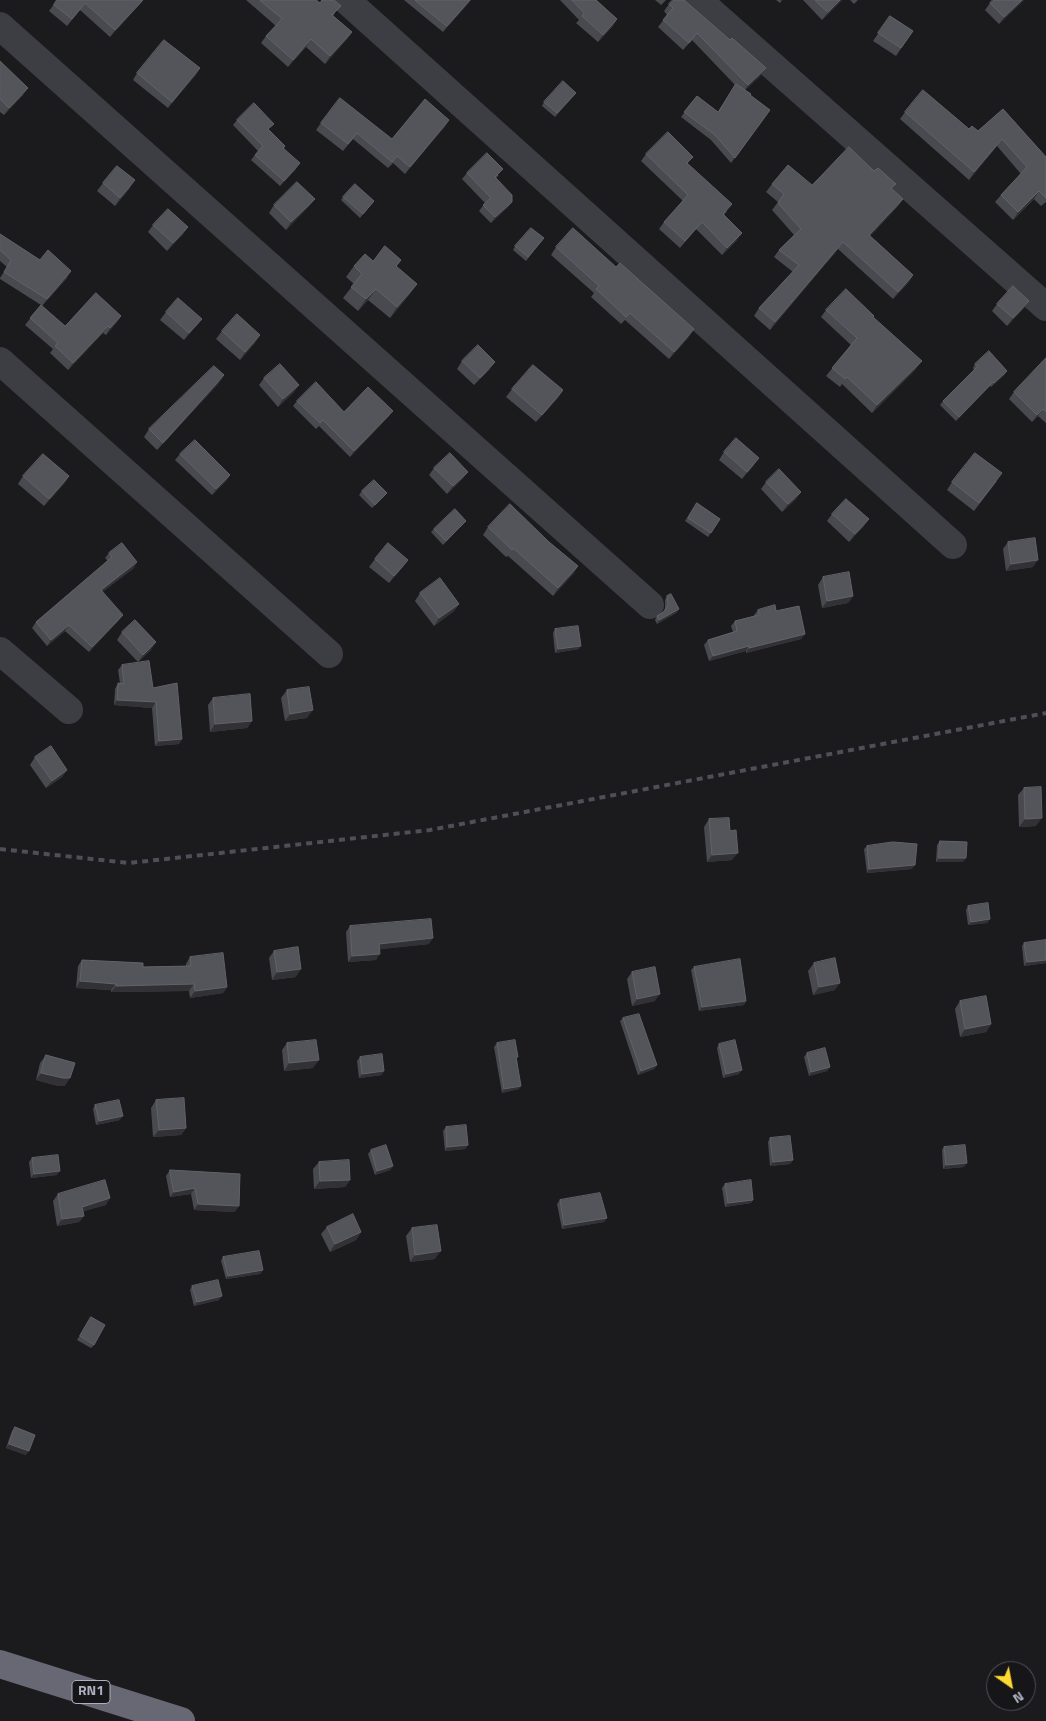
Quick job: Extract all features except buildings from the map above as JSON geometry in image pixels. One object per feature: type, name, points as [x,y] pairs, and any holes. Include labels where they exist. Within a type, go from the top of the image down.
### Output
[{"type":"highway","name":"RN1","points":[[0,1664],[181,1721]]},
{"type":"street","points":[[346,0],[953,545]]},
{"type":"street","points":[[698,0],[1046,307]]},
{"type":"street","points":[[0,26],[650,605]]},
{"type":"street","points":[[0,360],[329,654]]},
{"type":"street","points":[[0,651],[69,710]]},
{"type":"railway","points":[[0,849],[129,863],[430,830],[1046,713]]}]
